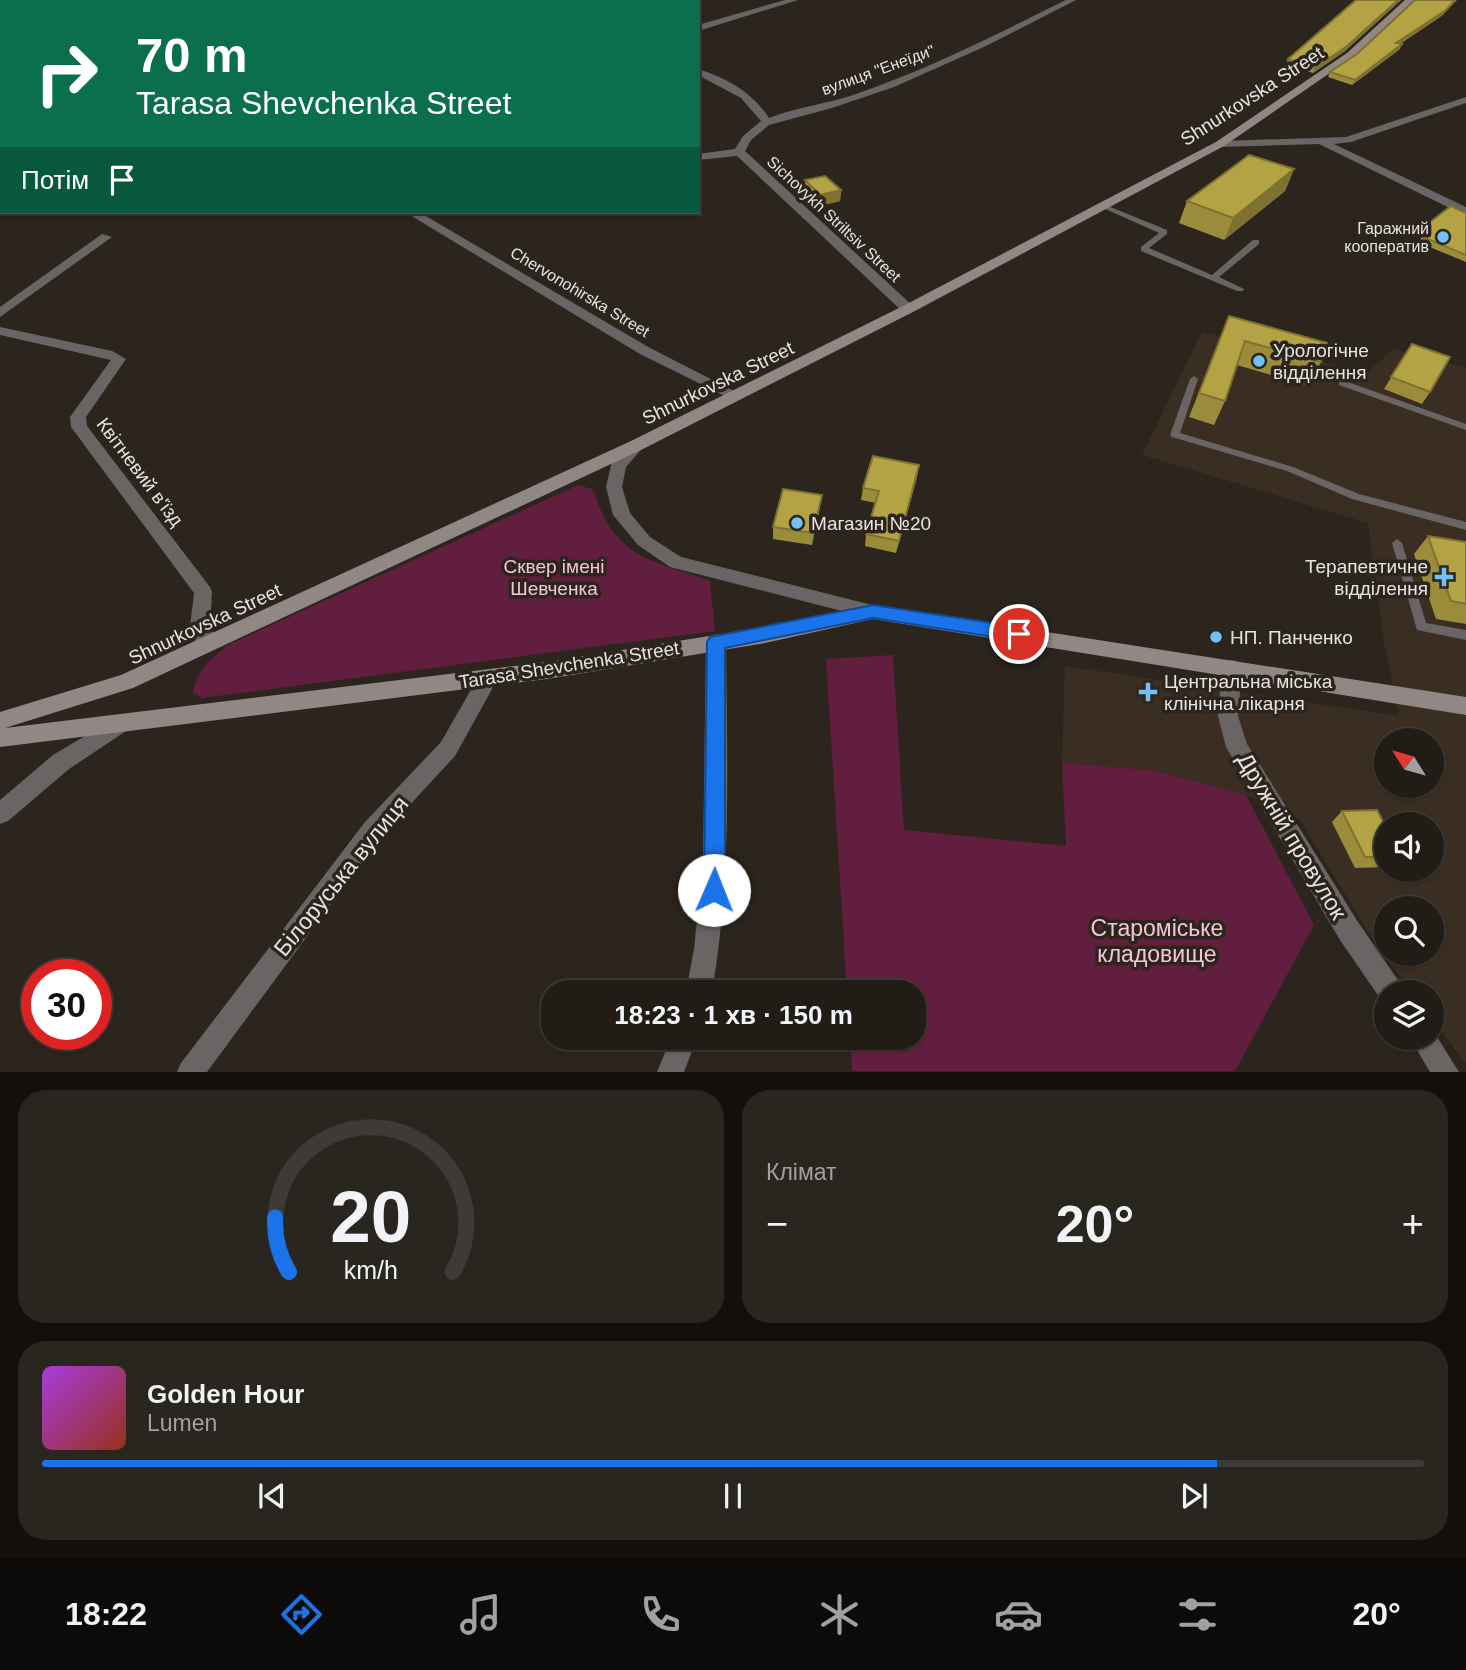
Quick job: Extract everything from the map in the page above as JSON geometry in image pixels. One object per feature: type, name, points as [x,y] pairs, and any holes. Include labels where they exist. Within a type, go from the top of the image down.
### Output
[{"type":"street","points":[[700,27],[794,0]]},
{"type":"street","name":"вулиця \"Енеїди\"","points":[[765,120],[805,113],[862,96],[950,60],[1072,0]]},
{"type":"street","name":"Shnurkovska Street","points":[[0,721],[126,682],[637,445],[908,309],[1220,144],[1350,55],[1410,0]]},
{"type":"street","points":[[700,73],[738,90],[753,102],[765,120],[746,135],[738,152],[700,157]]},
{"type":"street","points":[[1220,144],[1347,140],[1466,100]]},
{"type":"street","points":[[1317,139],[1466,212]]},
{"type":"street","name":"Sichovykh Striltsiv Street","points":[[738,152],[908,309]]},
{"type":"street","name":"Chervonohirska Street","points":[[417,214],[645,351],[736,396]]},
{"type":"street","points":[[0,313],[106,237]]},
{"type":"street","name":"Квітневий в'їзд","points":[[0,331],[120,359],[78,417],[79,428],[203,592],[200,627],[204,638],[217,640]]},
{"type":"street","points":[[637,445],[618,465],[614,487],[622,515],[643,541],[676,562],[873,612]]},
{"type":"street","name":"Tarasa Shevchenka Street","points":[[0,738],[487,680],[716,642],[873,612],[1466,706]]},
{"type":"street","points":[[702,980],[708,951],[714,890],[716,642]]},
{"type":"street","name":"Дружній провулок","points":[[1232,668],[1228,716],[1237,747],[1349,931],[1383,980]]},
{"type":"street","name":"Білоруська вулиця","points":[[190,1072],[373,829],[448,749],[487,680]]},
{"type":"street","points":[[0,814],[61,762],[125,721]]},
{"type":"street","points":[[670,1072],[679,1050]]},
{"type":"street","points":[[1431,1050],[1446,1072]]},
{"type":"lane","points":[[1103,206],[1164,232],[1144,249],[1240,289]]},
{"type":"lane","points":[[1213,278],[1256,242]]},
{"type":"lane","points":[[1194,379],[1175,435],[1290,469],[1356,497],[1466,526]]},
{"type":"lane","points":[[1342,383],[1466,427]]},
{"type":"lane","points":[[1397,543],[1421,627],[1466,635]]},
{"type":"shaded area","name":"Центральна міська клінічна лікарня","points":[[1202,332],[1367,373],[1393,349],[1466,368],[1466,1064],[1444,1035],[1444,980],[1403,980],[1392,966],[1444,966],[1444,896],[1374,896],[1374,941],[1300,820],[1246,795],[1153,770],[1062,763],[1065,666],[1399,716],[1384,642],[1368,523],[1142,455]]},
{"type":"green space","name":"Сквер імені Шевченка","points":[[578,485],[592,489],[614,533],[637,553],[665,566],[710,581],[715,631],[202,698],[193,693],[201,672],[210,660],[228,645]]},
{"type":"green space","name":"Староміське кладовище","points":[[893,655],[904,830],[1066,846],[1062,763],[1153,770],[1246,795],[1314,925],[1235,1071],[852,1071],[851,1050],[926,1050],[926,980],[846,980],[826,659]]},
{"type":"building","points":[[1356,0],[1398,0],[1347,46],[1315,68],[1288,59]]},
{"type":"building","points":[[1415,0],[1455,0],[1446,10],[1396,43],[1402,44],[1355,80],[1330,72],[1357,54]]},
{"type":"building","points":[[1249,155],[1294,169],[1233,218],[1187,201]]},
{"type":"building","points":[[825,176],[841,190],[820,195],[805,180]]},
{"type":"building","name":"Гаражний кооператив","points":[[1451,206],[1466,213],[1466,255],[1423,237],[1425,226]]},
{"type":"building","points":[[1229,316],[1327,343],[1321,362],[1245,341],[1225,401],[1199,393]]},
{"type":"building","points":[[1412,344],[1450,357],[1430,392],[1391,377]]},
{"type":"building","points":[[873,456],[919,465],[899,541],[866,534],[879,491],[863,488]]},
{"type":"building","name":"Магазин №20","points":[[783,489],[822,495],[813,533],[773,527]]},
{"type":"building","points":[[1428,536],[1466,542],[1466,604],[1451,601]]},
{"type":"building","points":[[1377,810],[1378,812],[1374,812],[1374,857],[1365,857],[1342,811]]},
{"type":"place","name":"Гаражний кооператив","points":[[1443,237]]},
{"type":"place","name":"Урологічне відділення","points":[[1259,361]]},
{"type":"place","name":"Магазин №20","points":[[797,523]]},
{"type":"place","name":"Терапевтичне відділення","points":[[1444,577]]},
{"type":"place","name":"НП. Панченко","points":[[1216,637]]},
{"type":"place","name":"Центральна міська клінічна лікарня","points":[[1148,692]]},
{"type":"route","points":[[714,890],[716,642],[812,626],[873,612],[1019,634]]}]
